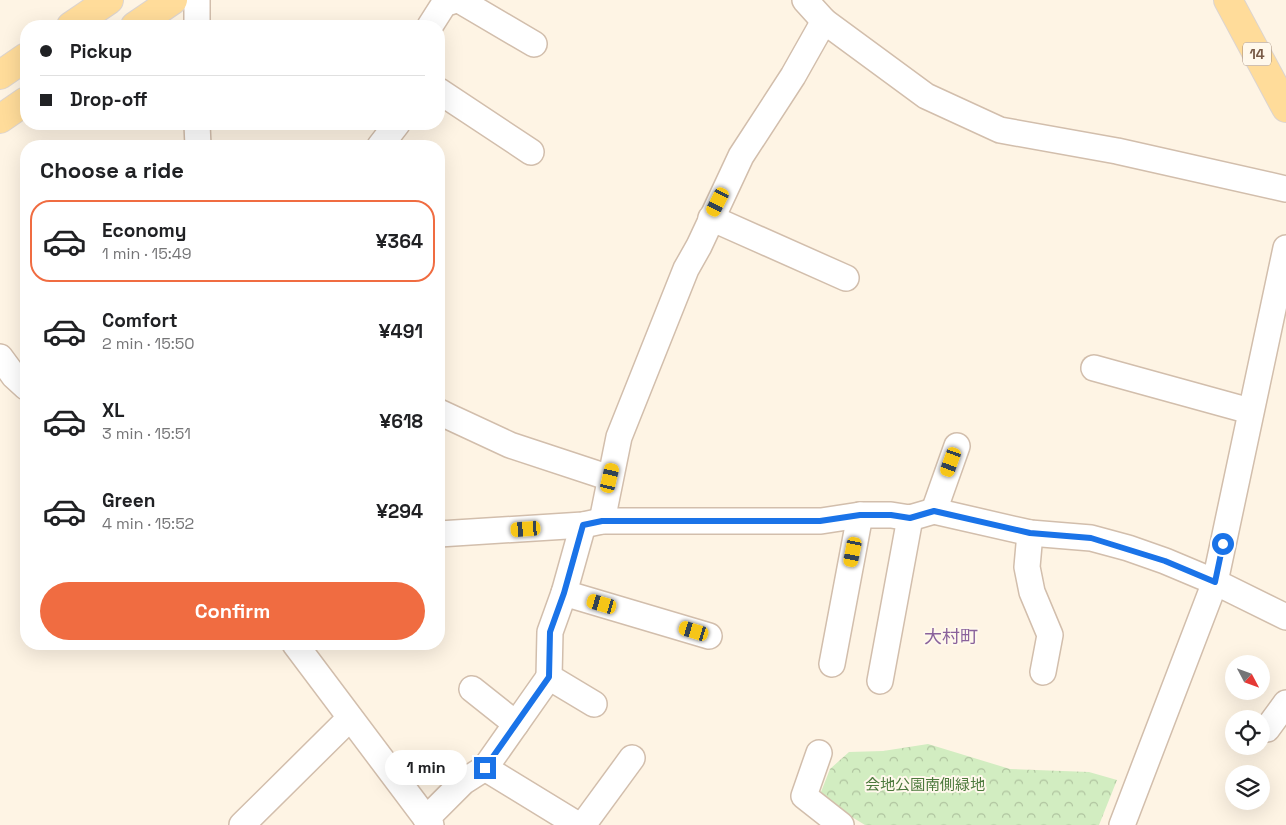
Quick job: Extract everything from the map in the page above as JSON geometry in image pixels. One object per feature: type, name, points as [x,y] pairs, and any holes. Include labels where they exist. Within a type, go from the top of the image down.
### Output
[{"type":"main road","points":[[80,20],[109,0]]},
{"type":"main road","points":[[144,20],[173,0]]},
{"type":"main road","name":"14","points":[[1237,5],[1286,108]]},
{"type":"main road","points":[[0,75],[20,61]]},
{"type":"main road","points":[[0,119],[20,105]]},
{"type":"street","points":[[197,0],[197,20]]},
{"type":"street","points":[[434,20],[444,4],[457,0],[534,44]]},
{"type":"street","points":[[805,0],[824,21],[926,96],[1000,130],[1118,151],[1286,189]]},
{"type":"street","points":[[299,650],[428,822],[463,782],[485,768],[549,677],[550,632],[610,478],[619,437],[686,268],[699,246],[741,156],[793,76],[824,21]]},
{"type":"street","points":[[445,95],[531,152]]},
{"type":"street","points":[[385,140],[392,130]]},
{"type":"street","points":[[711,218],[846,278]]},
{"type":"street","points":[[1122,825],[1215,582],[1286,248]]},
{"type":"street","points":[[0,356],[20,382]]},
{"type":"street","points":[[1094,368],[1250,411]]},
{"type":"street","points":[[445,415],[510,445],[610,478]]},
{"type":"street","points":[[934,511],[957,446]]},
{"type":"street","points":[[445,534],[593,523],[820,521],[860,515],[891,515],[910,518],[934,511],[1030,533],[1091,538],[1165,561],[1215,582],[1286,617]]},
{"type":"street","points":[[832,664],[860,515]]},
{"type":"street","points":[[880,681],[910,518]]},
{"type":"street","points":[[1030,533],[1027,567],[1032,592],[1050,635],[1043,672]]},
{"type":"street","points":[[564,593],[709,636]]},
{"type":"street","points":[[549,677],[594,704]]},
{"type":"street","points":[[472,689],[516,724]]},
{"type":"street","points":[[1270,725],[1286,703]]},
{"type":"street","points":[[242,825],[350,718]]},
{"type":"street","points":[[820,753],[804,796],[841,825]]},
{"type":"street","points":[[583,825],[632,758]]},
{"type":"street","points":[[485,768],[578,825]]},
{"type":"green space","name":"会地公園南側緑地","points":[[928,744],[1010,769],[1089,772],[1117,780],[1099,825],[865,825],[819,797],[830,769],[849,752],[883,751]]},
{"type":"district","name":"大村町","points":[[951,637]]},
{"type":"route","points":[[485,768],[549,677],[550,632],[564,593],[583,525],[602,521],[820,521],[860,515],[891,515],[910,518],[934,511],[1030,533],[1091,538],[1165,561],[1215,582],[1223,544]]}]
